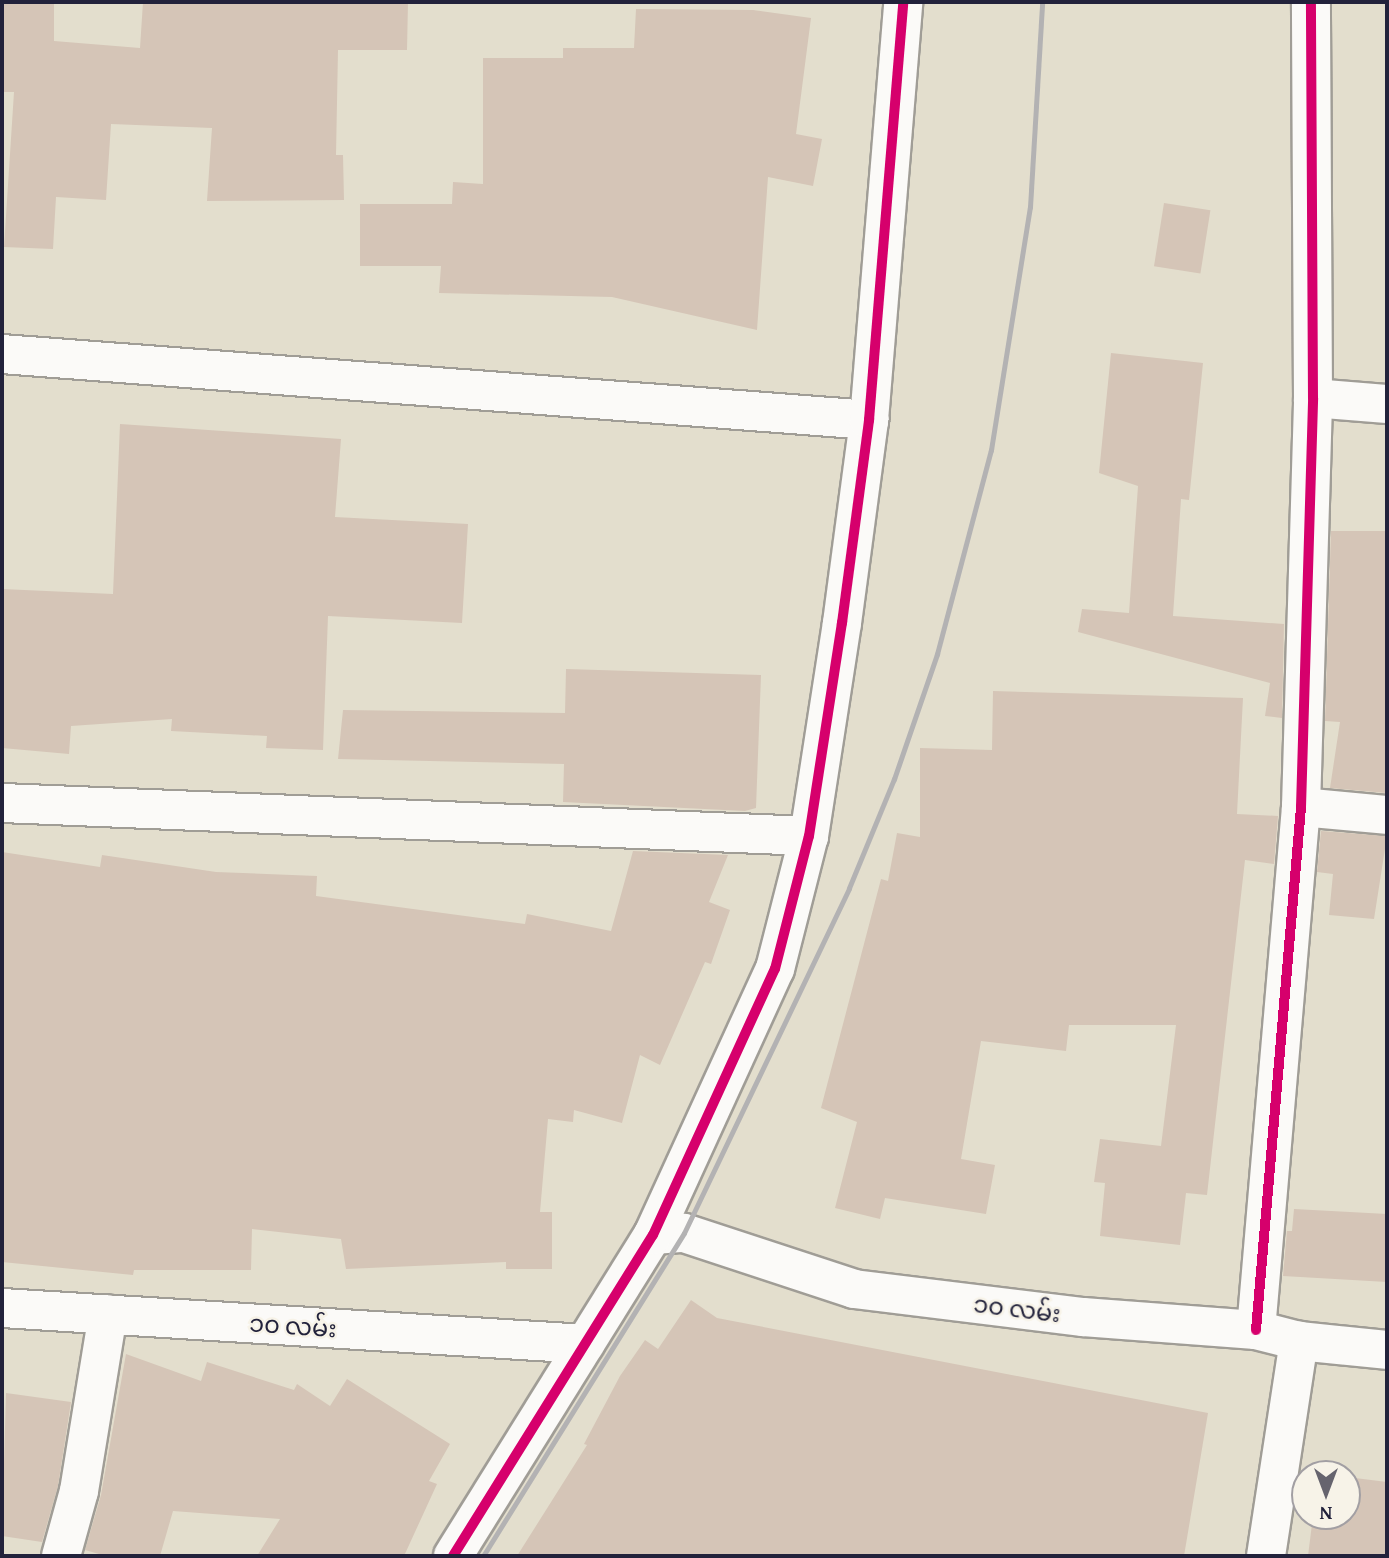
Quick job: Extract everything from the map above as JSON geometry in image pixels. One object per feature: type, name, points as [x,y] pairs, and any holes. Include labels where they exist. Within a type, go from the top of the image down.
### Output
[{"type":"street","points":[[453,1556],[653,1235],[775,969],[809,836],[869,420],[902,2]]},
{"type":"street","points":[[1256,1331],[1301,807],[1313,398],[1311,2]]},
{"type":"street","points":[[2,354],[869,420]]},
{"type":"street","points":[[1313,398],[1387,404]]},
{"type":"street","points":[[2,803],[809,836]]},
{"type":"street","points":[[1301,807],[1387,815]]},
{"type":"street","name":"၁၀ လမ်း","points":[[653,1235],[684,1233],[854,1289],[1083,1317],[1256,1331],[1298,1341],[1387,1350]]},
{"type":"street","name":"၁၀ လမ်း","points":[[2,1308],[585,1344]]},
{"type":"street","points":[[61,1556],[79,1491],[108,1314]]},
{"type":"street","points":[[1266,1556],[1298,1341]]},
{"type":"building","points":[[2,2],[54,2],[54,41],[140,48],[143,2],[408,2],[407,50],[338,50],[336,155],[343,155],[344,200],[207,201],[212,128],[111,124],[106,200],[56,197],[53,249],[4,247],[14,92],[2,92]]},
{"type":"building","points":[[636,9],[753,10],[811,18],[796,134],[822,139],[813,186],[768,177],[757,330],[612,297],[439,293],[441,266],[360,266],[360,204],[452,204],[453,182],[483,184],[483,58],[563,58],[563,48],[634,48]]},
{"type":"building","points":[[1164,203],[1210,210],[1200,274],[1154,266]]},
{"type":"building","points":[[1111,353],[1203,363],[1189,500],[1181,499],[1173,616],[1284,624],[1282,718],[1265,716],[1270,683],[1078,632],[1082,609],[1129,613],[1138,486],[1099,473]]},
{"type":"building","points":[[120,424],[341,439],[335,517],[468,524],[462,623],[328,616],[323,750],[266,748],[267,736],[171,731],[172,719],[71,726],[69,754],[2,748],[2,589],[113,594]]},
{"type":"building","points":[[1331,531],[1387,531],[1387,793],[1330,788],[1340,722],[1325,721]]},
{"type":"building","points":[[566,669],[761,675],[756,808],[745,811],[563,802],[564,764],[338,759],[343,710],[565,713]]},
{"type":"building","points":[[993,691],[1243,698],[1237,814],[1278,816],[1274,864],[1245,860],[1207,1195],[1186,1193],[1180,1245],[1100,1236],[1105,1183],[1094,1182],[1100,1139],[1161,1146],[1176,1025],[1069,1025],[1066,1051],[981,1041],[961,1159],[995,1165],[986,1214],[885,1198],[880,1219],[835,1208],[857,1122],[821,1108],[881,879],[888,881],[897,833],[920,837],[920,748],[992,750]]},
{"type":"building","points":[[1321,831],[1387,836],[1374,919],[1329,915],[1333,874],[1317,872]]},
{"type":"building","points":[[633,851],[728,855],[709,902],[730,910],[711,964],[705,962],[660,1065],[640,1055],[622,1123],[574,1110],[573,1122],[548,1119],[540,1212],[552,1212],[552,1269],[506,1269],[506,1262],[346,1269],[341,1239],[252,1229],[251,1270],[134,1270],[133,1275],[2,1262],[2,852],[100,867],[102,855],[216,872],[317,876],[316,896],[525,924],[527,914],[611,931]]},
{"type":"building","points":[[1294,1209],[1387,1214],[1387,1282],[1283,1276],[1287,1231],[1292,1231]]},
{"type":"building","points":[[691,1300],[717,1318],[1208,1413],[1184,1556],[517,1556],[587,1445],[584,1444],[620,1376],[645,1340],[658,1349]]},
{"type":"building","points":[[126,1354],[201,1381],[207,1362],[294,1390],[297,1384],[330,1406],[347,1379],[450,1444],[429,1481],[437,1484],[404,1556],[257,1556],[280,1519],[173,1511],[160,1556],[106,1556],[85,1550],[101,1495]]},
{"type":"building","points":[[6,1393],[71,1402],[58,1486],[42,1542],[2,1536]]},
{"type":"building","points":[[1361,1479],[1387,1482],[1387,1556],[1308,1556],[1311,1530],[1361,1530]]},
{"type":"railway","points":[[483,1556],[684,1233],[849,888],[894,779],[937,654],[991,450],[1030,207],[1042,2]]},
{"type":"cycle path","points":[[453,1556],[653,1235],[775,969],[809,836],[842,623],[869,420],[903,2]]},
{"type":"cycle path","points":[[1256,1330],[1301,807],[1313,398],[1311,2]]}]
